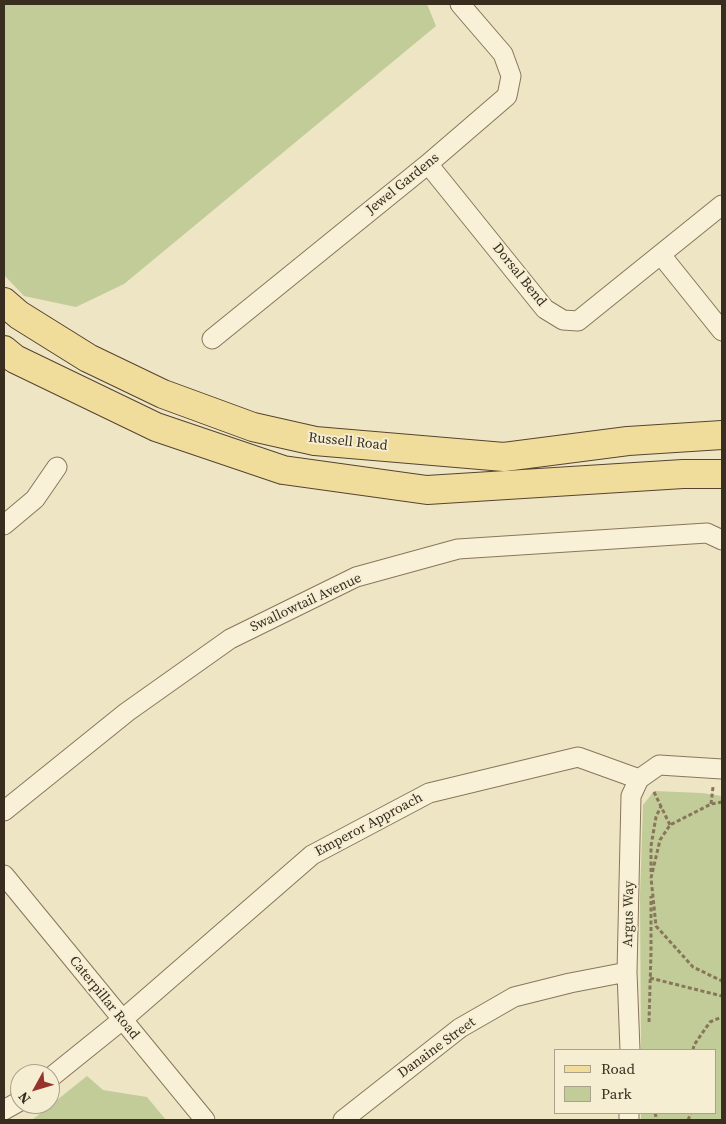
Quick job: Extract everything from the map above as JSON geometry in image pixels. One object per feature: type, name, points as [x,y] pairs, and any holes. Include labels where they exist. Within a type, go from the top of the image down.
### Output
[{"type":"main road","name":"Russell Road","points":[[4,302],[19,315],[88,358],[163,394],[253,427],[315,440],[504,457],[628,441],[722,435]]},
{"type":"main road","points":[[4,350],[15,360],[156,427],[283,470],[427,490],[683,474],[722,474]]},
{"type":"street","name":"Jewel Gardens","points":[[212,339],[428,164],[507,96],[511,76],[503,54],[460,4]]},
{"type":"street","name":"Dorsal Bend","points":[[428,164],[546,309],[563,320],[578,321],[722,205]]},
{"type":"street","points":[[661,255],[722,331]]},
{"type":"street","points":[[4,525],[35,499],[57,467]]},
{"type":"street","name":"Swallowtail Avenue","points":[[4,811],[128,712],[230,640],[356,577],[458,549],[707,533],[722,540]]},
{"type":"street","name":"Emperor Approach","points":[[60,1070],[122,1020],[312,855],[429,793],[578,757],[642,777]]},
{"type":"street","points":[[642,777],[659,766],[722,769]]},
{"type":"street","name":"Argus Way","points":[[630,1049],[627,972],[631,796],[642,777]]},
{"type":"street","name":"Caterpillar Road","points":[[4,875],[205,1120]]},
{"type":"street","name":"Danaine Street","points":[[344,1120],[460,1028],[514,997],[570,983],[627,972]]},
{"type":"path","points":[[642,777],[670,825]]},
{"type":"path","points":[[722,802],[711,804],[670,825],[660,840],[651,878],[656,926],[693,967],[722,981]]},
{"type":"path","points":[[649,1024],[651,846],[660,806]]},
{"type":"path","points":[[627,972],[722,996]]},
{"type":"path","points":[[693,1049],[710,1022],[722,1017]]},
{"type":"green space","points":[[4,4],[427,4],[436,26],[124,284],[76,307],[24,296],[4,275]]},
{"type":"green space","points":[[654,791],[702,793],[722,796],[722,1120],[641,1120],[641,1114],[716,1114],[716,1049],[641,1049],[640,895],[643,805]]},
{"type":"green space","points":[[87,1076],[103,1090],[147,1097],[166,1120],[32,1120],[40,1114],[60,1114],[60,1098]]}]
